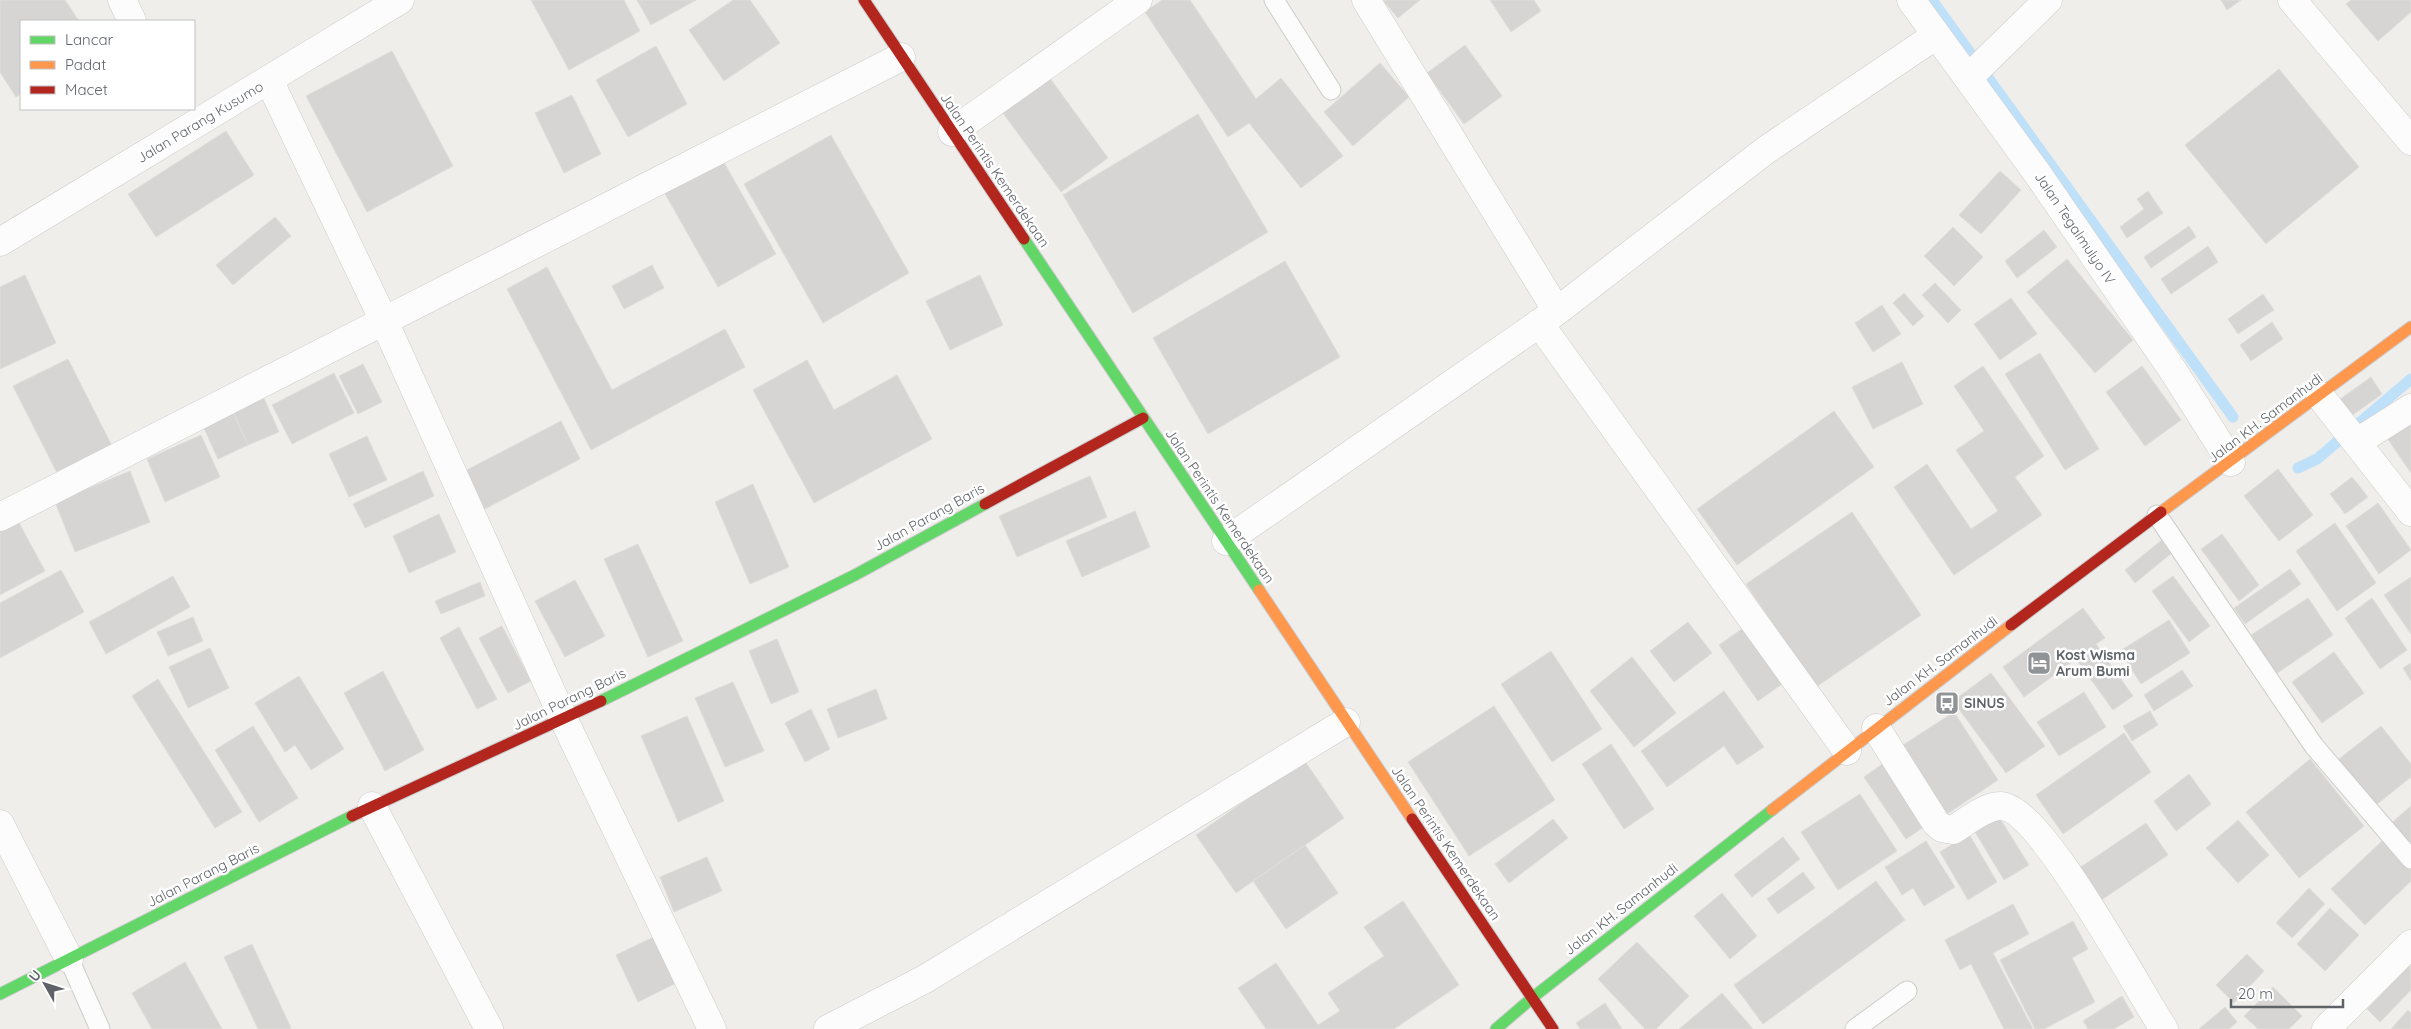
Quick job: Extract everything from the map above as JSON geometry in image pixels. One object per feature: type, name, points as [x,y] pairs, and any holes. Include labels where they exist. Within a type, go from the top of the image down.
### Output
[{"type":"street","points":[[122,0],[132,20]]},
{"type":"street","name":"Jalan Perintis Kemerdekaan","points":[[864,0],[1553,1029]]},
{"type":"street","points":[[952,132],[1138,0]]},
{"type":"street","points":[[1366,0],[1548,317],[1846,751]]},
{"type":"street","name":"Jalan Tegalmulyo IV","points":[[1911,0],[1935,36],[1977,69],[2231,462]]},
{"type":"street","points":[[1977,69],[2048,0]]},
{"type":"street","points":[[2292,0],[2411,141]]},
{"type":"street","name":"Jalan Parang Kusumo","points":[[0,242],[269,80],[385,4]]},
{"type":"street","points":[[1226,542],[1548,317],[1766,150],[1935,36]]},
{"type":"street","points":[[0,517],[901,57]]},
{"type":"street","points":[[269,80],[384,321],[564,720],[712,1029]]},
{"type":"street","name":"Jalan KH. Samanhudi","points":[[1496,1029],[1532,998],[1846,751],[2157,515],[2411,327]]},
{"type":"street","points":[[2320,396],[2411,512]]},
{"type":"street","points":[[2352,436],[2411,408]]},
{"type":"street","name":"Jalan Parang Baris","points":[[0,994],[372,806],[564,720],[855,575],[1143,418]]},
{"type":"street","points":[[828,1029],[925,979],[1346,722]]},
{"type":"street","points":[[1876,728],[1936,823],[1942,828],[1953,830],[1991,808],[2001,806],[2015,811],[2053,850],[2164,1029]]},
{"type":"street","points":[[372,806],[489,1029]]},
{"type":"street","points":[[0,824],[69,959]]},
{"type":"street","points":[[2326,1029],[2411,944]]},
{"type":"lane","points":[[1274,0],[1331,90]]},
{"type":"lane","points":[[2157,515],[2314,746],[2411,859]]},
{"type":"lane","points":[[69,959],[100,1029]]},
{"type":"lane","points":[[1855,1029],[1907,991]]},
{"type":"building","points":[[0,0],[65,0],[78,20],[20,20],[20,95],[16,97],[0,72]]},
{"type":"building","points":[[531,0],[624,0],[640,31],[569,70]]},
{"type":"building","points":[[637,0],[696,0],[651,25]]},
{"type":"building","points":[[733,0],[750,0],[780,43],[724,81],[689,30]]},
{"type":"building","points":[[1162,0],[1190,0],[1256,99],[1281,78],[1343,156],[1301,188],[1249,123],[1228,137],[1145,12]]},
{"type":"building","points":[[1383,0],[1420,0],[1398,18]]},
{"type":"building","points":[[1490,0],[1534,0],[1541,11],[1511,32]]},
{"type":"building","points":[[2221,0],[2241,0],[2227,10]]},
{"type":"building","points":[[2351,0],[2411,0],[2411,12],[2378,41],[2346,4]]},
{"type":"building","points":[[1465,45],[1502,96],[1464,124],[1427,73]]},
{"type":"building","points":[[656,46],[687,104],[628,137],[596,80]]},
{"type":"building","points":[[392,51],[453,166],[367,212],[306,96]]},
{"type":"building","points":[[1380,63],[1409,97],[1353,146],[1324,112]]},
{"type":"building","points":[[2279,69],[2359,167],[2266,244],[2185,145]]},
{"type":"building","points":[[1044,70],[1108,158],[1061,192],[997,105]]},
{"type":"building","points":[[572,95],[601,154],[564,173],[535,113]]},
{"type":"building","points":[[1198,114],[1268,232],[1133,313],[1063,195]]},
{"type":"building","points":[[226,131],[254,175],[156,237],[128,194]]},
{"type":"building","points":[[831,135],[909,273],[823,323],[744,184]]},
{"type":"building","points":[[722,159],[776,254],[718,287],[664,192]]},
{"type":"building","points":[[2000,171],[2021,190],[1981,234],[1959,215]]},
{"type":"building","points":[[2148,191],[2163,213],[2127,238],[2120,227],[2144,209],[2137,199]]},
{"type":"building","points":[[275,217],[291,236],[233,285],[216,265]]},
{"type":"building","points":[[2189,226],[2196,237],[2151,268],[2144,257]]},
{"type":"building","points":[[1953,227],[1983,257],[1954,286],[1924,256]]},
{"type":"building","points":[[2044,230],[2057,247],[2017,278],[2005,261]]},
{"type":"building","points":[[2208,246],[2218,262],[2171,294],[2161,279]]},
{"type":"building","points":[[2067,259],[2133,340],[2095,373],[2027,292]]},
{"type":"building","points":[[1285,261],[1340,357],[1208,434],[1153,338]]},
{"type":"building","points":[[652,265],[664,288],[624,309],[612,286]]},
{"type":"building","points":[[547,267],[612,390],[725,329],[745,367],[591,450],[507,289]]},
{"type":"building","points":[[25,275],[56,343],[0,369],[0,287]]},
{"type":"building","points":[[980,275],[1003,325],[950,350],[926,301]]},
{"type":"building","points":[[1935,283],[1961,310],[1948,323],[1922,295]]},
{"type":"building","points":[[1904,293],[1924,316],[1913,326],[1893,303]]},
{"type":"building","points":[[2263,294],[2274,310],[2238,334],[2228,319]]},
{"type":"building","points":[[2011,298],[2037,334],[2000,360],[1974,324]]},
{"type":"building","points":[[1882,305],[1901,334],[1873,352],[1855,323]]},
{"type":"building","points":[[2272,322],[2283,339],[2251,361],[2240,345]]},
{"type":"building","points":[[2040,353],[2099,449],[2065,470],[2005,374]]},
{"type":"building","points":[[68,359],[112,446],[57,473],[13,386]]},
{"type":"building","points":[[807,360],[834,410],[897,375],[932,439],[814,503],[753,390]]},
{"type":"building","points":[[1902,362],[1923,404],[1873,429],[1852,387]]},
{"type":"building","points":[[363,364],[382,402],[358,414],[339,376]]},
{"type":"building","points":[[1983,366],[2044,456],[2015,477],[2042,515],[1954,575],[1894,487],[1927,464],[1971,529],[1998,511],[1956,450],[1984,431],[1954,386]]},
{"type":"building","points":[[2142,366],[2181,420],[2145,446],[2106,392]]},
{"type":"building","points":[[334,373],[354,413],[292,444],[272,405]]},
{"type":"building","points":[[2371,377],[2382,394],[2347,419],[2336,402]]},
{"type":"building","points":[[263,396],[279,432],[248,445],[232,410]]},
{"type":"building","points":[[232,410],[248,445],[218,459],[202,424]]},
{"type":"building","points":[[1834,411],[1874,467],[1737,565],[1697,509]]},
{"type":"building","points":[[2411,418],[2411,473],[2385,435]]},
{"type":"building","points":[[561,421],[580,459],[481,511],[461,473]]},
{"type":"building","points":[[201,435],[220,477],[165,502],[147,459]]},
{"type":"building","points":[[367,436],[387,480],[349,497],[329,454]]},
{"type":"building","points":[[2278,469],[2313,515],[2279,541],[2244,496]]},
{"type":"building","points":[[130,471],[150,522],[75,552],[55,502]]},
{"type":"building","points":[[423,471],[434,496],[365,528],[353,504]]},
{"type":"building","points":[[1090,476],[1107,517],[1017,557],[999,516]]},
{"type":"building","points":[[2352,477],[2368,497],[2345,514],[2330,494]]},
{"type":"building","points":[[753,484],[789,567],[750,584],[715,502]]},
{"type":"building","points":[[2378,503],[2411,550],[2379,574],[2346,526]]},
{"type":"building","points":[[1135,511],[1150,547],[1082,577],[1066,541]]},
{"type":"building","points":[[1852,512],[1921,615],[1816,687],[1746,584]]},
{"type":"building","points":[[439,514],[456,552],[409,573],[393,536]]},
{"type":"building","points":[[18,521],[45,571],[0,595],[0,531]]},
{"type":"building","points":[[2335,523],[2376,583],[2337,611],[2296,551]]},
{"type":"building","points":[[2222,534],[2259,585],[2239,601],[2201,549]]},
{"type":"building","points":[[2163,539],[2173,552],[2135,583],[2125,570]]},
{"type":"building","points":[[638,544],[683,641],[648,657],[604,559]]},
{"type":"building","points":[[2290,569],[2301,584],[2245,624],[2234,608]]},
{"type":"building","points":[[61,570],[84,612],[0,658],[0,603]]},
{"type":"building","points":[[173,576],[190,607],[106,654],[89,622]]},
{"type":"building","points":[[2173,576],[2210,626],[2189,642],[2152,591]]},
{"type":"building","points":[[2411,577],[2411,634],[2384,595]]},
{"type":"building","points":[[575,580],[605,636],[565,657],[535,601]]},
{"type":"building","points":[[480,582],[485,596],[441,614],[435,601]]},
{"type":"building","points":[[2308,598],[2333,635],[2276,674],[2251,635]]},
{"type":"building","points":[[2372,598],[2407,650],[2380,669],[2345,618]]},
{"type":"building","name":"Kost Wisma Arum Bumi","points":[[2083,608],[2105,638],[2096,644],[2133,696],[2113,710],[2076,659],[2024,697],[2003,667]]},
{"type":"building","points":[[193,617],[203,641],[168,656],[157,632]]},
{"type":"building","points":[[2169,620],[2190,653],[2141,684],[2120,651]]},
{"type":"building","points":[[1688,622],[1712,653],[1674,682],[1650,651]]},
{"type":"building","points":[[1749,624],[1788,680],[1758,701],[1719,645]]},
{"type":"building","points":[[502,626],[531,681],[508,693],[479,638]]},
{"type":"building","points":[[459,627],[497,699],[477,709],[440,638]]},
{"type":"building","points":[[777,639],[799,692],[771,704],[749,651]]},
{"type":"building","points":[[210,648],[229,688],[188,708],[169,667]]},
{"type":"building","points":[[1551,651],[1602,729],[1552,762],[1501,684]]},
{"type":"building","points":[[2334,652],[2364,693],[2322,723],[2292,682]]},
{"type":"building","points":[[1632,657],[1676,713],[1634,747],[1590,691]]},
{"type":"building","points":[[2411,663],[2411,681],[2403,668]]},
{"type":"building","points":[[2182,670],[2193,686],[2154,711],[2144,695]]},
{"type":"building","points":[[383,671],[424,750],[385,771],[344,693]]},
{"type":"building","points":[[1991,673],[2045,746],[2006,773],[1953,701]]},
{"type":"building","points":[[299,676],[344,749],[311,770],[295,745],[285,752],[255,703]]},
{"type":"building","points":[[158,679],[242,812],[215,828],[132,696]]},
{"type":"building","points":[[733,682],[764,751],[725,767],[695,698]]},
{"type":"building","points":[[876,689],[887,719],[838,738],[827,709]]},
{"type":"building","points":[[1724,691],[1764,747],[1737,765],[1724,746],[1667,787],[1641,751]]},
{"type":"building","points":[[2084,692],[2106,727],[2059,756],[2037,722]]},
{"type":"building","points":[[1494,706],[1555,800],[1469,856],[1408,762]]},
{"type":"building","points":[[811,709],[830,749],[805,762],[785,723]]},
{"type":"building","points":[[2150,711],[2158,725],[2132,741],[2123,726]]},
{"type":"building","points":[[1954,712],[1998,780],[1947,814],[1903,745]]},
{"type":"building","points":[[687,716],[724,801],[678,822],[641,736]]},
{"type":"building","points":[[253,726],[298,798],[259,822],[215,750]]},
{"type":"building","points":[[2381,726],[2411,764],[2411,777],[2371,809],[2334,763]]},
{"type":"building","points":[[2124,733],[2151,772],[2063,834],[2036,795]]},
{"type":"building","points":[[1611,744],[1654,809],[1624,829],[1582,764]]},
{"type":"building","points":[[2310,759],[2364,826],[2299,878],[2246,812]]},
{"type":"building","points":[[1304,760],[1344,818],[1236,893],[1196,835]]},
{"type":"building","points":[[1888,760],[1931,822],[1906,839],[1864,777]]},
{"type":"building","points":[[2189,774],[2211,804],[2176,831],[2154,801]]},
{"type":"building","points":[[1860,794],[1897,851],[1838,890],[1801,832]]},
{"type":"building","points":[[2411,806],[2411,841],[2406,846],[2388,826]]},
{"type":"building","points":[[1999,817],[2029,865],[2004,880],[1975,832]]},
{"type":"building","points":[[1553,819],[1568,838],[1509,883],[1495,864]]},
{"type":"building","points":[[2238,820],[2269,855],[2238,883],[2206,848]]},
{"type":"building","points":[[2146,823],[2168,855],[2091,907],[2069,875]]},
{"type":"building","points":[[1969,834],[1997,882],[1968,900],[1940,852]]},
{"type":"building","points":[[1783,837],[1800,859],[1752,897],[1734,875]]},
{"type":"building","points":[[1926,841],[1955,887],[1924,906],[1913,888],[1902,895],[1885,867]]},
{"type":"building","points":[[2382,841],[2411,871],[2411,881],[2365,925],[2331,889]]},
{"type":"building","points":[[1305,845],[1338,893],[1286,929],[1253,881]]},
{"type":"building","points":[[707,857],[722,891],[674,912],[660,877]]},
{"type":"building","points":[[1803,872],[1815,888],[1778,914],[1767,899]]},
{"type":"building","points":[[1876,881],[1905,920],[1763,1024],[1734,985]]},
{"type":"building","points":[[2309,888],[2325,904],[2292,938],[2276,923]]},
{"type":"building","points":[[1722,893],[1757,936],[1730,959],[1694,916]]},
{"type":"building","points":[[1403,901],[1459,985],[1394,1029],[1266,1029],[1238,988],[1276,963],[1318,1025],[1340,1011],[1328,993],[1384,956],[1364,927]]},
{"type":"building","points":[[2013,904],[2029,934],[1993,953],[2033,1029],[2004,1029],[1971,964],[1960,970],[1945,940]]},
{"type":"building","points":[[2330,908],[2359,935],[2325,971],[2297,944]]},
{"type":"building","points":[[2073,921],[2088,949],[2072,958],[2095,1002],[2044,1029],[2035,1029],[2000,960]]},
{"type":"building","points":[[658,935],[680,981],[638,1002],[616,955]]},
{"type":"building","points":[[1637,942],[1689,996],[1656,1029],[1645,1029],[1598,979]]},
{"type":"building","points":[[252,944],[291,1028],[258,1029],[224,957]]},
{"type":"building","points":[[2247,954],[2264,971],[2234,1003],[2216,985]]},
{"type":"building","points":[[185,962],[222,1029],[152,1029],[132,993]]},
{"type":"building","points":[[2410,965],[2411,990],[2380,1022],[2367,1009]]},
{"type":"building","points":[[2273,987],[2302,1016],[2289,1029],[2258,1029],[2244,1016]]},
{"type":"building","points":[[1722,993],[1753,1029],[1679,1029]]},
{"type":"building","points":[[2122,996],[2134,1017],[2114,1029],[2088,1029],[2083,1021]]},
{"type":"building","points":[[1605,1003],[1622,1029],[1580,1029],[1576,1023]]},
{"type":"building","points":[[2225,1007],[2237,1022],[2229,1029],[2199,1029]]},
{"type":"building","points":[[2408,1010],[2411,1013],[2411,1029],[2391,1029]]},
{"type":"waterway","points":[[1932,0],[2233,417]]},
{"type":"waterway","points":[[2298,468],[2317,459],[2411,379]]},
{"type":"traffic: fast","points":[[1024,239],[1259,590]]},
{"type":"traffic: fast","points":[[601,701],[855,575],[985,504]]},
{"type":"traffic: fast","points":[[1496,1029],[1532,998],[1772,810]]},
{"type":"traffic: fast","points":[[0,994],[352,816]]},
{"type":"traffic: slow","points":[[2161,512],[2411,327]]},
{"type":"traffic: slow","points":[[1259,590],[1412,819]]},
{"type":"traffic: slow","points":[[1772,810],[2011,625]]},
{"type":"traffic: jam","points":[[864,0],[1024,239]]},
{"type":"traffic: jam","points":[[985,504],[1143,418]]},
{"type":"traffic: jam","points":[[2011,625],[2161,512]]},
{"type":"traffic: jam","points":[[352,816],[601,701]]},
{"type":"traffic: jam","points":[[1412,819],[1553,1029]]},
{"type":"place","name":"Kost Wisma Arum Bumi","points":[[2039,663]]},
{"type":"place","name":"SINUS","points":[[1947,703]]}]
